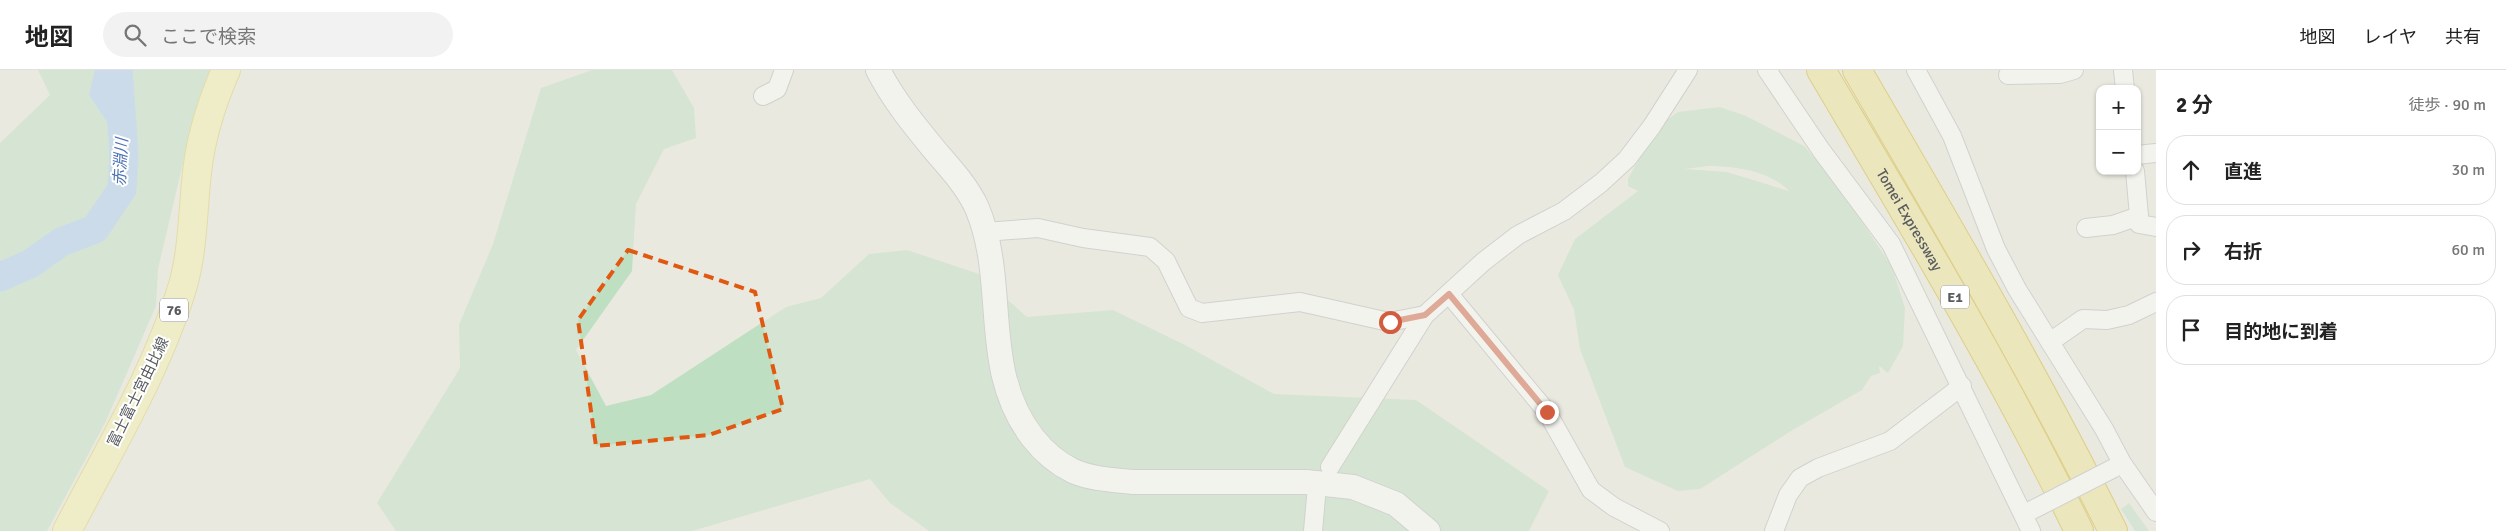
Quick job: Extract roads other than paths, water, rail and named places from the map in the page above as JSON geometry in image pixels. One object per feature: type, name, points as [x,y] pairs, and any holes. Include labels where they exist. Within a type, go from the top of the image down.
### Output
[{"type":"highway","name":"Tomei Expressway","points":[[1821,70],[1955,297],[2049,470],[2079,531]]},
{"type":"highway","name":"Tomei Expressway","points":[[1857,70],[2001,320],[2065,436],[2112,531]]},
{"type":"main road","name":"富士富士宮由比線","points":[[66,531],[144,382],[168,330],[184,282],[197,169],[207,121],[226,70]]},
{"type":"street","points":[[763,96],[777,89],[784,70]]},
{"type":"street","points":[[878,70],[901,110],[961,182],[976,208],[984,232],[992,268],[1002,371],[1010,400],[1027,430],[1045,453],[1074,471],[1106,479],[1133,482],[1306,482],[1353,487],[1396,504],[1428,531]]},
{"type":"street","points":[[1330,467],[1425,315],[1483,262],[1518,235],[1564,211],[1601,183],[1627,159],[1652,126],[1688,70]]},
{"type":"street","points":[[1767,70],[1821,150],[1891,244],[2028,512],[2032,531]]},
{"type":"street","points":[[1916,70],[1952,136],[1996,249],[2017,289],[2050,342],[2118,466],[2156,512]]},
{"type":"street","points":[[2008,75],[2060,74],[2074,70]]},
{"type":"street","points":[[2123,70],[2125,85]]},
{"type":"street","points":[[2141,155],[2156,153]]},
{"type":"street","points":[[2135,175],[2139,224],[2156,227]]},
{"type":"street","points":[[2086,228],[2113,225],[2139,216]]},
{"type":"street","points":[[984,232],[1038,228],[1083,238],[1150,247],[1166,261],[1189,308],[1202,313],[1300,302],[1390,322],[1425,315]]},
{"type":"street","points":[[1449,294],[1547,412],[1591,490],[1614,507],[1660,531]]},
{"type":"street","points":[[2050,342],[2082,319],[2107,320],[2129,315],[2156,302]]},
{"type":"street","points":[[1774,531],[1788,495],[1800,478],[1818,468],[1890,441],[1962,386]]},
{"type":"street","points":[[2028,512],[2118,466]]},
{"type":"street","points":[[1313,531],[1316,497]]},
{"type":"water","points":[[95,70],[123,70],[129,135],[123,146],[89,95]]},
{"type":"waterway","name":"赤淵川","points":[[0,277],[30,264],[61,242],[95,229],[122,189],[124,153],[118,70]]}]
